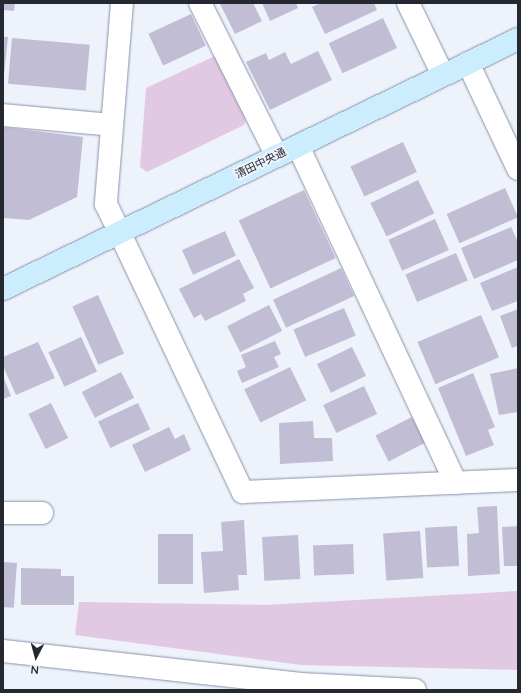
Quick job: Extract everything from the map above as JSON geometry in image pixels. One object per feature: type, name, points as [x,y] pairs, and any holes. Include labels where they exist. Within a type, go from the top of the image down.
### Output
[{"type":"street","points":[[122,3],[106,204],[243,492],[518,480]]},
{"type":"street","points":[[200,3],[277,156]]},
{"type":"street","points":[[408,3],[443,75]]},
{"type":"street","name":"清田中央通","points":[[3,289],[518,39]]},
{"type":"street","points":[[468,63],[518,169]]},
{"type":"street","points":[[3,115],[112,125]]},
{"type":"street","points":[[298,146],[456,483]]},
{"type":"street","points":[[3,513],[42,513]]},
{"type":"street","points":[[3,652],[300,687],[415,690]]},
{"type":"shaded area","points":[[217,55],[247,114],[244,125],[147,172],[140,167],[146,88]]},
{"type":"shaded area","points":[[518,591],[518,670],[301,665],[75,635],[79,602],[266,605]]},
{"type":"building","points":[[3,3],[15,3],[14,11],[3,10]]},
{"type":"building","points":[[253,3],[262,21],[235,34],[220,4]]},
{"type":"building","points":[[262,3],[296,3],[298,8],[270,21]]},
{"type":"building","points":[[321,3],[374,3],[377,10],[325,34],[312,7]]},
{"type":"building","points":[[191,14],[206,46],[163,66],[148,34]]},
{"type":"building","points":[[383,18],[397,48],[343,73],[329,43]]},
{"type":"building","points":[[3,37],[8,37],[4,75],[3,75]]},
{"type":"building","points":[[12,38],[90,45],[86,91],[8,84]]},
{"type":"building","points":[[318,51],[332,80],[270,110],[246,62],[266,53],[269,60],[285,52],[291,64]]},
{"type":"building","points":[[3,127],[83,137],[77,197],[29,220],[3,218]]},
{"type":"building","points":[[403,142],[417,172],[364,196],[350,167]]},
{"type":"building","points":[[418,180],[434,213],[387,236],[370,203]]},
{"type":"building","points":[[505,188],[518,217],[460,243],[447,214]]},
{"type":"building","points":[[304,190],[336,258],[270,288],[239,220]]},
{"type":"building","points":[[435,219],[449,250],[402,271],[388,240]]},
{"type":"building","points":[[511,227],[518,242],[518,260],[474,279],[461,248]]},
{"type":"building","points":[[225,231],[236,256],[193,275],[182,250]]},
{"type":"building","points":[[456,253],[468,281],[417,302],[405,274]]},
{"type":"building","points":[[239,259],[254,288],[243,294],[246,301],[205,321],[201,314],[194,318],[179,289]]},
{"type":"building","points":[[518,267],[518,301],[492,311],[480,283]]},
{"type":"building","points":[[341,268],[354,296],[286,328],[273,300]]},
{"type":"building","points":[[98,295],[124,353],[98,365],[72,306]]},
{"type":"building","points":[[269,305],[282,331],[240,352],[227,326]]},
{"type":"building","points":[[344,308],[356,336],[305,357],[293,329]]},
{"type":"building","points":[[518,309],[518,346],[512,348],[500,316]]},
{"type":"building","points":[[481,315],[499,357],[435,384],[417,342]]},
{"type":"building","points":[[81,337],[97,371],[64,387],[48,352]]},
{"type":"building","points":[[275,341],[281,354],[274,357],[279,367],[242,383],[237,371],[246,367],[241,355]]},
{"type":"building","points":[[38,342],[55,378],[16,395],[3,366],[3,357]]},
{"type":"building","points":[[352,347],[366,376],[331,393],[317,364]]},
{"type":"building","points":[[290,367],[306,400],[260,423],[244,389]]},
{"type":"building","points":[[518,368],[518,412],[499,415],[490,374]]},
{"type":"building","points":[[121,372],[134,398],[95,418],[82,392]]},
{"type":"building","points":[[473,373],[495,427],[488,430],[494,445],[466,456],[438,388]]},
{"type":"building","points":[[3,376],[11,396],[3,399]]},
{"type":"building","points":[[364,386],[377,414],[336,433],[323,405]]},
{"type":"building","points":[[51,403],[68,438],[46,449],[29,414]]},
{"type":"building","points":[[138,403],[150,429],[110,448],[98,422]]},
{"type":"building","points":[[412,417],[425,443],[389,461],[375,436]]},
{"type":"building","points":[[313,421],[314,438],[332,438],[333,461],[280,464],[279,423]]},
{"type":"building","points":[[169,427],[175,439],[184,434],[191,450],[145,472],[132,445]]},
{"type":"building","points":[[497,506],[500,574],[468,576],[467,534],[479,533],[477,507]]},
{"type":"building","points":[[244,520],[247,575],[238,575],[239,590],[204,593],[201,552],[223,551],[221,522]]},
{"type":"building","points":[[457,526],[459,566],[427,568],[425,528]]},
{"type":"building","points":[[518,526],[518,566],[504,566],[502,527]]},
{"type":"building","points":[[420,531],[423,578],[386,580],[383,534]]},
{"type":"building","points":[[158,534],[193,534],[193,584],[158,584]]},
{"type":"building","points":[[298,535],[300,579],[264,581],[262,537]]},
{"type":"building","points":[[353,544],[354,574],[314,575],[313,545]]},
{"type":"building","points":[[3,562],[17,563],[14,608],[3,607]]},
{"type":"building","points":[[21,568],[61,569],[61,576],[74,576],[74,605],[21,605]]}]
